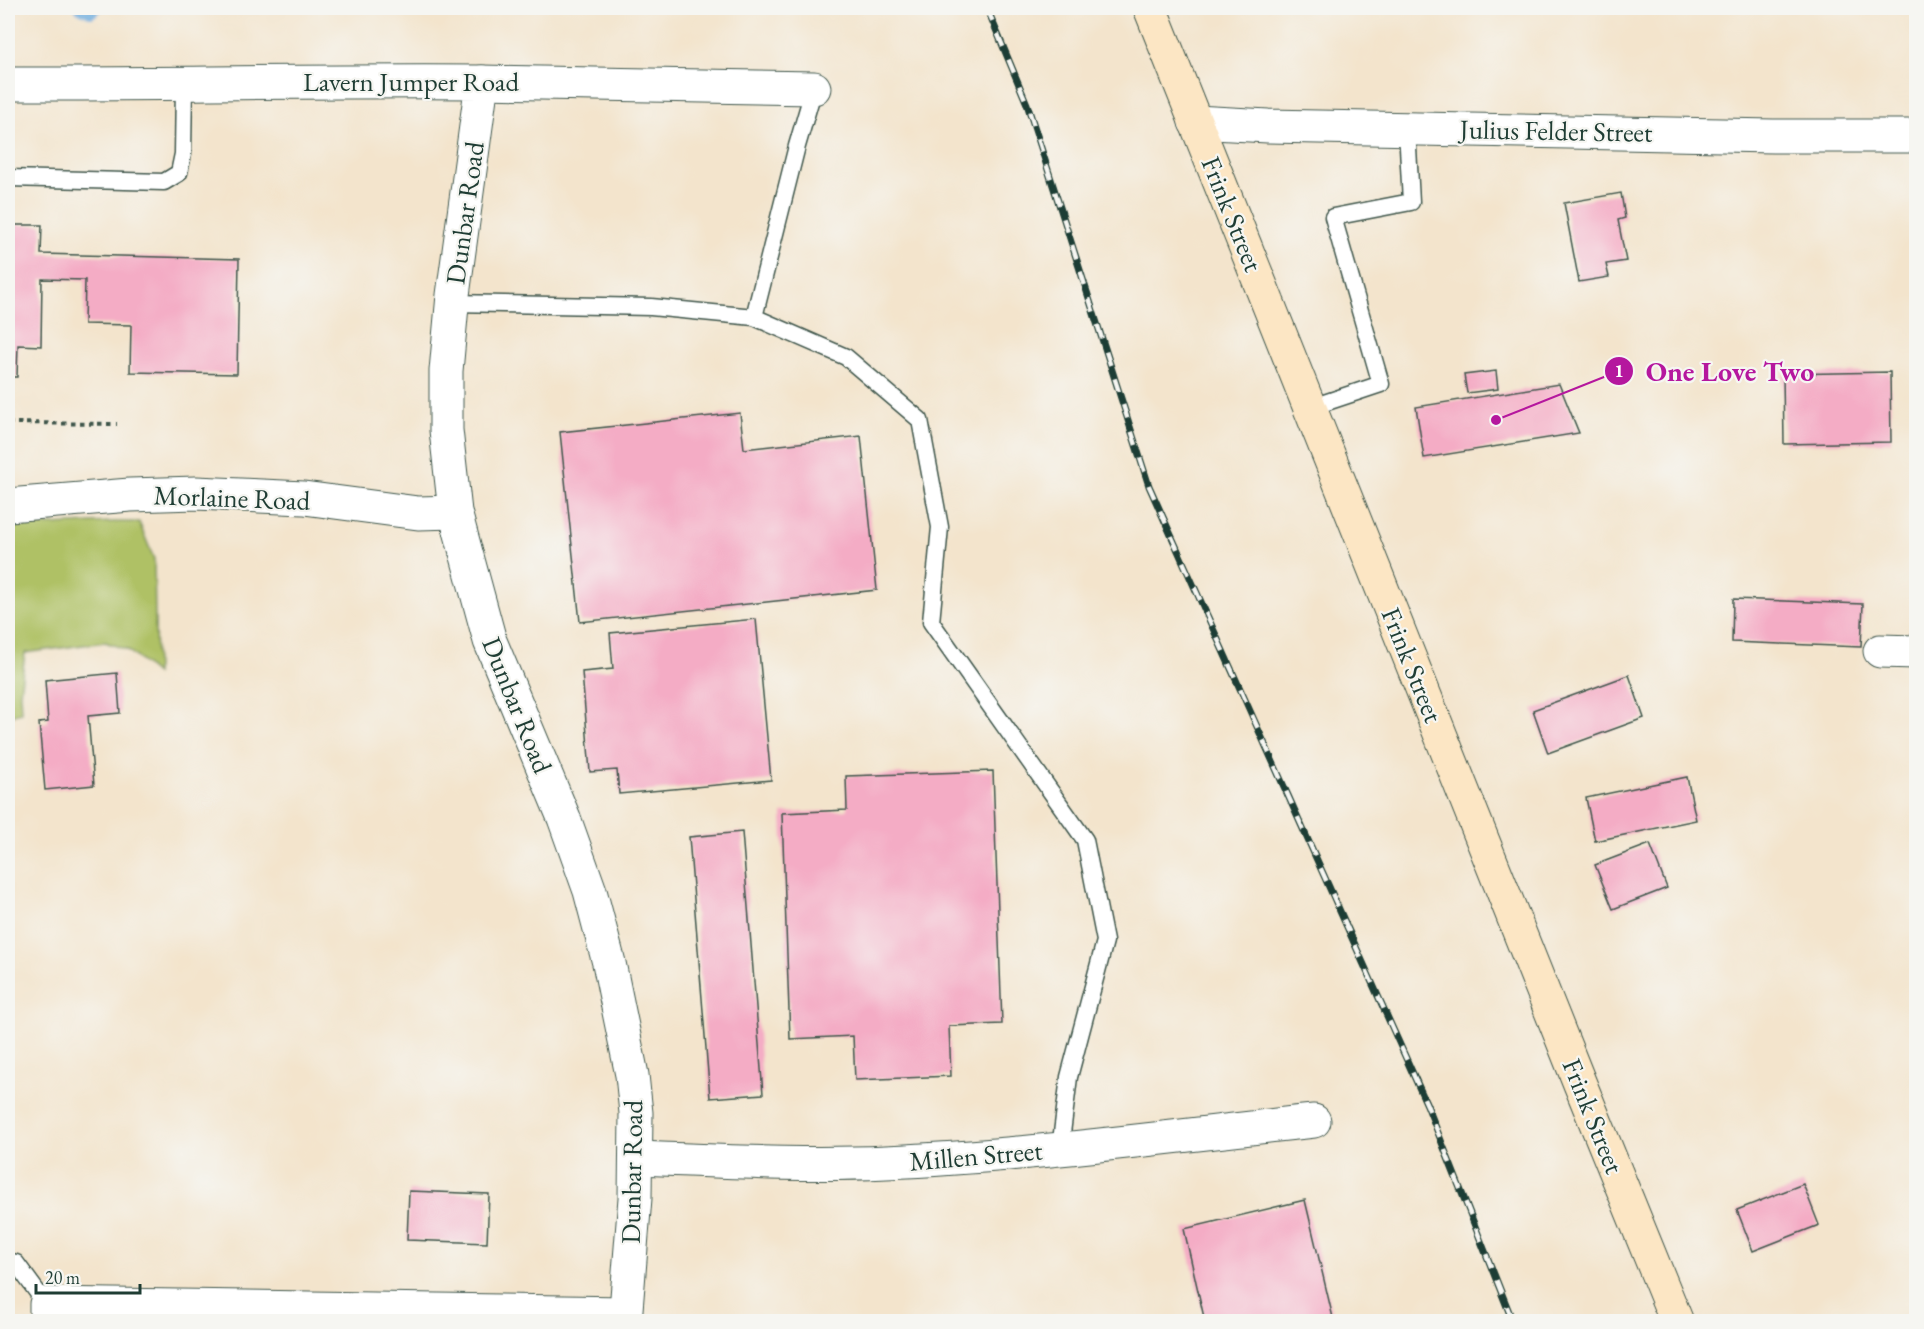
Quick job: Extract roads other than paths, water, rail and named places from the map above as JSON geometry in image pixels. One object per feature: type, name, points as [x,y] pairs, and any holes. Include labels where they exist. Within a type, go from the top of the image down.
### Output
[{"type":"main road","name":"Frink Street","points":[[1150,8],[1677,1322]]},
{"type":"street","name":"Lavern Jumper Road","points":[[8,84],[352,81],[814,88]]},
{"type":"street","name":"Dunbar Road","points":[[482,82],[452,303],[446,371],[446,430],[455,512],[490,641],[564,818],[590,891],[609,963],[632,1075],[636,1113],[635,1198],[625,1317]]},
{"type":"street","name":"Julius Felder Street","points":[[1195,122],[1407,129],[1917,136]]},
{"type":"street","name":"Morlaine Road","points":[[8,505],[130,495],[196,493],[304,498],[418,513],[455,512]]},
{"type":"street","points":[[1880,651],[1917,652]]},
{"type":"street","name":"Millen Street","points":[[637,1158],[771,1163],[884,1162],[996,1156],[1314,1121]]},
{"type":"street","points":[[46,1313],[625,1317]]},
{"type":"lane","points":[[8,178],[164,182],[179,173],[183,154],[184,84]]},
{"type":"lane","points":[[754,318],[797,146],[814,88]]},
{"type":"lane","points":[[1309,408],[1381,384],[1333,216],[1411,202],[1407,129]]},
{"type":"lane","points":[[452,303],[651,307],[754,318],[846,357],[920,420],[940,527],[931,622],[1085,840],[1105,941],[1070,1077],[1060,1149]]},
{"type":"lane","points":[[8,1261],[16,1263],[46,1313]]},
{"type":"waterway","points":[[79,8],[91,13],[98,8]]},
{"type":"railway","points":[[987,8],[1027,104],[1149,486],[1427,1105],[1513,1322]]},
{"type":"place","name":"One Love Two","points":[[1496,420]]}]
